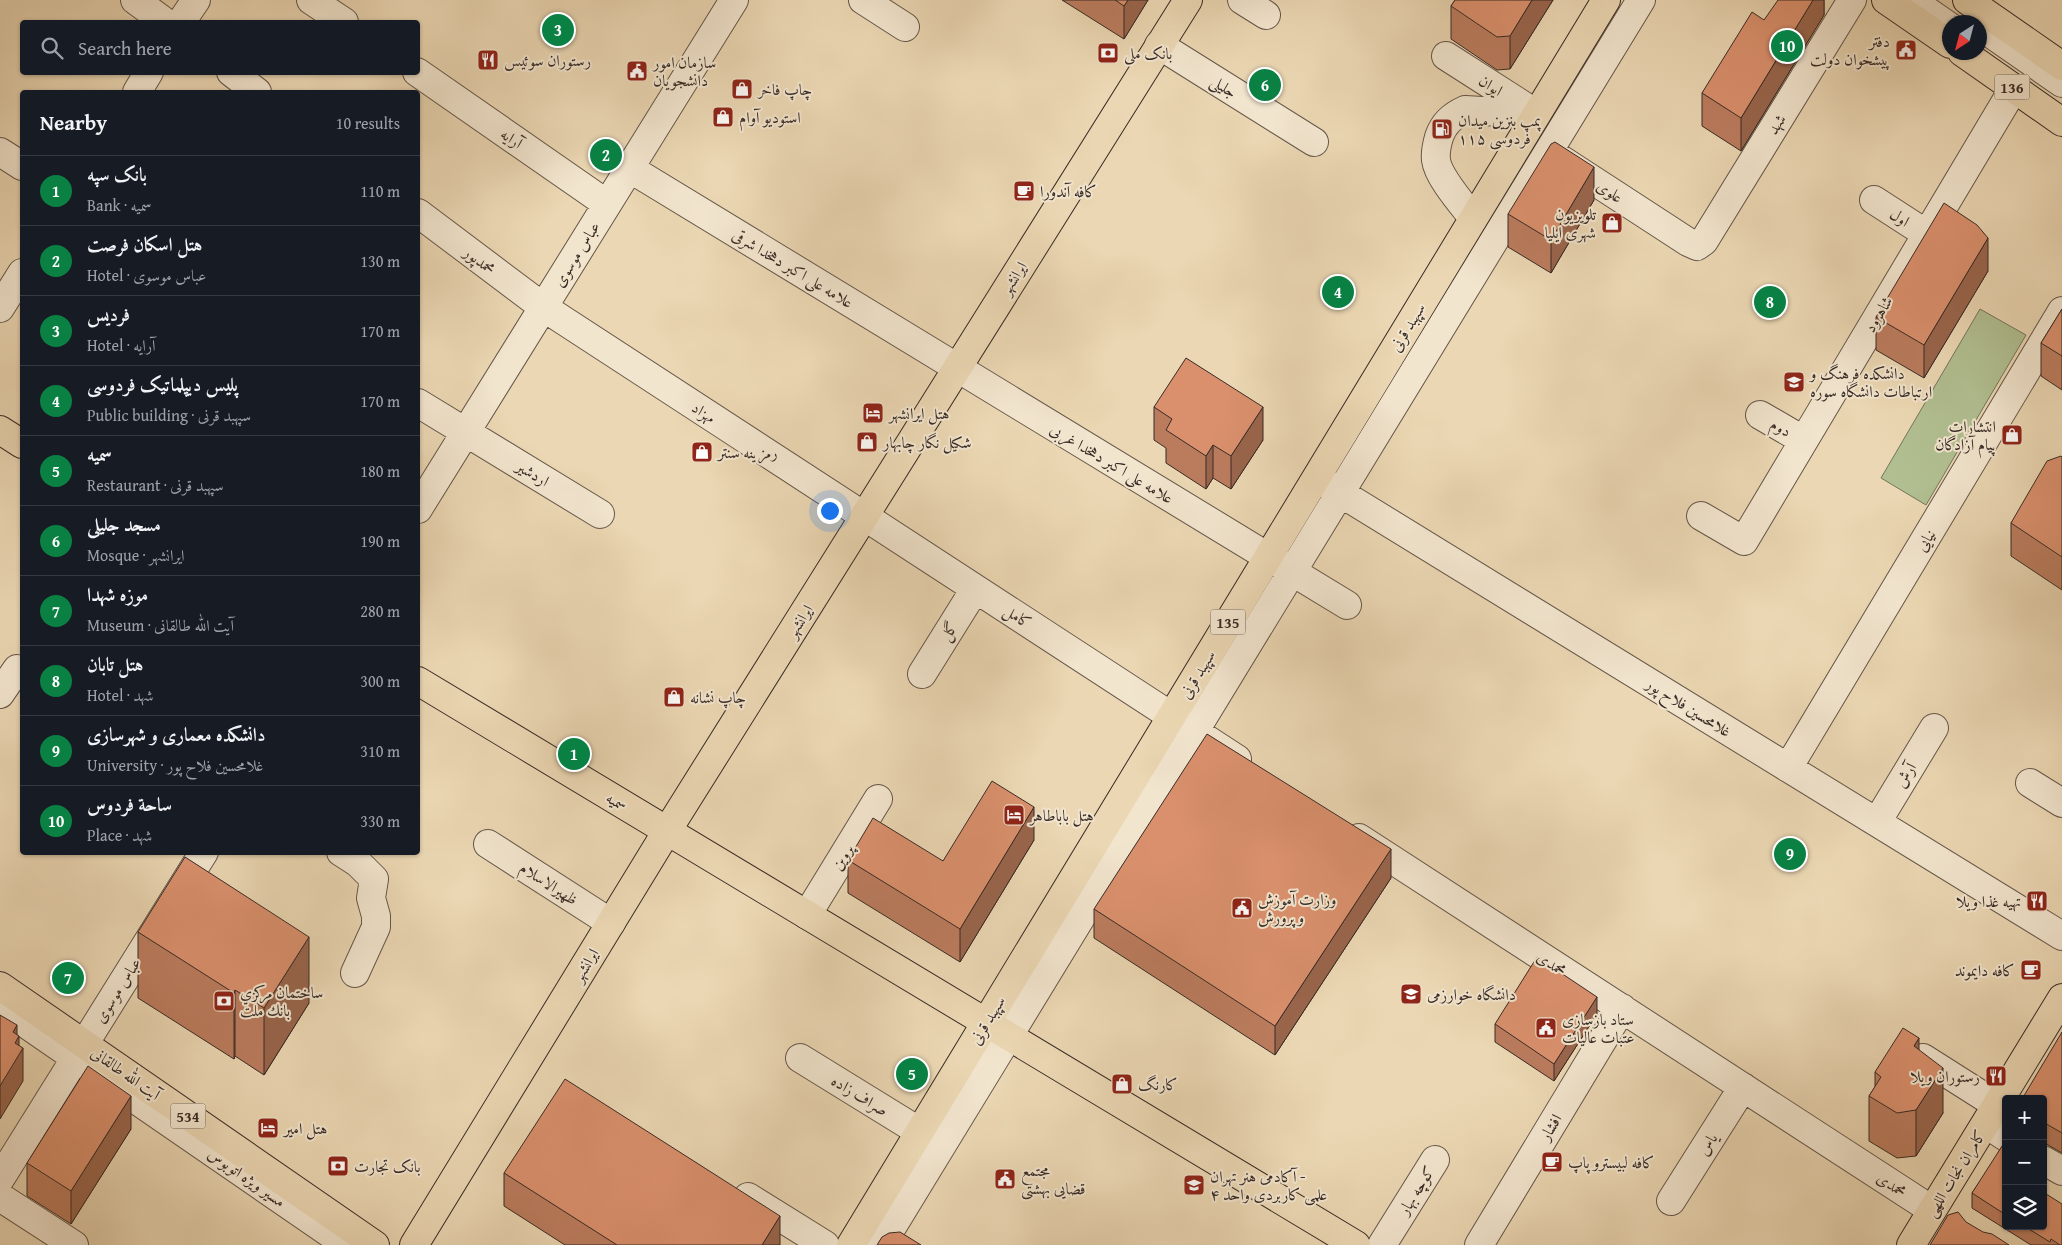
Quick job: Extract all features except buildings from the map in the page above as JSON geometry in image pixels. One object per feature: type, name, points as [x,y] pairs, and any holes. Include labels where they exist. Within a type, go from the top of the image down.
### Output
[{"type":"main road","name":"ایرانشهر","points":[[414,1245],[667,831],[1188,0]]},
{"type":"main road","name":"سپهبد قرنی","points":[[874,1240],[920,1132],[997,1029],[1172,716],[1606,0]]},
{"type":"main road","points":[[1886,0],[1942,38]]},
{"type":"main road","points":[[1967,0],[2062,66]]},
{"type":"main road","name":"136","points":[[1974,60],[2062,122]]},
{"type":"main road","points":[[0,430],[20,443]]},
{"type":"main road","name":"سمیه","points":[[420,682],[1356,1245]]},
{"type":"main road","name":"آیت الله طالقانی","points":[[0,986],[80,1051],[375,1245]]},
{"type":"main road","name":"کامران نجات اللهی","points":[[1911,1245],[1932,1210],[1996,1122],[2062,998]]},
{"type":"street","points":[[135,0],[161,20]]},
{"type":"street","points":[[182,20],[196,0]]},
{"type":"street","points":[[311,0],[341,20]]},
{"type":"street","name":"عباس موسوی","points":[[420,506],[734,0]]},
{"type":"street","points":[[863,0],[905,27]]},
{"type":"street","points":[[1242,0],[1266,15]]},
{"type":"street","points":[[874,1240],[997,1029],[1194,732],[1641,0]]},
{"type":"street","name":"شهد","points":[[1697,246],[1704,241],[1852,0]]},
{"type":"street","points":[[1911,0],[1942,21]]},
{"type":"street","points":[[1942,0],[1964,15]]},
{"type":"street","points":[[1987,31],[2062,84]]},
{"type":"street","name":"جلیلی","points":[[1159,45],[1314,142]]},
{"type":"street","points":[[1987,52],[2062,104]]},
{"type":"street","name":"ایوان","points":[[1446,56],[1530,124]]},
{"type":"street","name":"آرایه","points":[[420,74],[607,204]]},
{"type":"street","points":[[138,90],[147,75]]},
{"type":"street","points":[[235,75],[255,90]]},
{"type":"street","name":"شاهرود","points":[[1701,516],[1744,540],[1925,233],[2014,88]]},
{"type":"street","points":[[1473,218],[1447,185],[1436,161],[1436,146],[1442,129],[1455,114],[1465,110],[1530,124]]},
{"type":"street","name":"علوی","points":[[1530,124],[1549,152],[1697,246]]},
{"type":"street","points":[[0,152],[20,165]]},
{"type":"street","name":"علامه علی اکبر دهخدا شرقی","points":[[629,168],[957,368]]},
{"type":"street","name":"اول","points":[[1874,200],[1925,233]]},
{"type":"street","name":"محمدپور","points":[[420,215],[543,307]]},
{"type":"street","points":[[0,308],[20,276]]},
{"type":"street","name":"مهزاد","points":[[543,307],[864,516]]},
{"type":"street","name":"نیایی","points":[[1788,768],[2062,311]]},
{"type":"street","name":"علامه علی اکبر دهخدا غربی","points":[[957,368],[1347,605]]},
{"type":"street","name":"اردشیر","points":[[420,404],[600,514]]},
{"type":"street","name":"دوم","points":[[1760,415],[1803,440]]},
{"type":"street","name":"غلامحسین فلاح‌ پور","points":[[1316,478],[2062,936]]},
{"type":"street","name":"کامل","points":[[864,516],[1172,716]]},
{"type":"street","name":"گل","points":[[922,674],[975,589]]},
{"type":"street","points":[[0,694],[17,669],[20,671]]},
{"type":"street","points":[[1172,716],[1262,775]]},
{"type":"street","name":"آرش","points":[[1877,822],[1934,728]]},
{"type":"street","points":[[2030,783],[2062,803]]},
{"type":"street","name":"پروین","points":[[807,915],[878,799]]},
{"type":"street","name":"محمدی","points":[[1337,824],[1932,1210]]},
{"type":"street","name":"ظهیرالاسلام","points":[[488,844],[611,923]]},
{"type":"street","name":"عباس موسوی","points":[[0,1179],[202,855]]},
{"type":"street","points":[[346,855],[358,863],[374,879],[372,903],[376,916],[376,927],[355,973]]},
{"type":"street","name":"مسیر ویژه اتوبوس","points":[[0,1006],[80,1051],[347,1245]]},
{"type":"street","name":"افشار","points":[[1479,1245],[1622,1008]]},
{"type":"street","name":"صراف زاده","points":[[800,1058],[920,1132]]},
{"type":"street","points":[[1924,1058],[1996,1122]]},
{"type":"street","name":"یاس","points":[[1671,1201],[1743,1087]]},
{"type":"street","name":"کوچه بهار","points":[[1382,1245],[1435,1160]]},
{"type":"street","points":[[2047,1162],[2062,1171]]},
{"type":"street","points":[[726,1183],[825,1245]]},
{"type":"street","points":[[0,1197],[74,1245]]},
{"type":"green space","points":[[1980,309],[2026,335],[1926,505],[1881,478]]},
{"type":"place","name":"فردیس","points":[[558,30]]},
{"type":"place","name":"ساحة فردوس","points":[[1787,46]]},
{"type":"place","name":"دفتر پیشخوان دولت","points":[[1906,50]]},
{"type":"place","name":"بانک ملی","points":[[1108,53]]},
{"type":"place","name":"رستوران سوئیس","points":[[488,60]]},
{"type":"place","name":"سازمان امور دانشجویان","points":[[637,71]]},
{"type":"place","name":"مسجد جلیلی","points":[[1265,85]]},
{"type":"place","name":"چاپ فاخر","points":[[742,89]]},
{"type":"place","name":"استودیو آوام","points":[[723,117]]},
{"type":"place","name":"پمپ بنزین میدان فردوسی ۱۱۵","points":[[1442,129]]},
{"type":"place","name":"هتل اسکان فرصت","points":[[606,155]]},
{"type":"place","name":"کافه آندورا","points":[[1024,191]]},
{"type":"place","name":"تلویزیون شهری ایلیا","points":[[1612,223]]},
{"type":"place","name":"پلیس دیپلماتیک فردوسی","points":[[1338,292]]},
{"type":"place","name":"هتل تابان","points":[[1770,302]]},
{"type":"place","name":"دانشکده فرهنگ و ارتباطات دانشگاه سوره","points":[[1794,382]]},
{"type":"place","name":"هتل ایرانشهر","points":[[873,413]]},
{"type":"place","name":"انتشارات پیام آزادگان","points":[[2012,435]]},
{"type":"place","name":"شکیل نگار چابهار","points":[[867,442]]},
{"type":"place","name":"رمزینه سنتر","points":[[702,452]]},
{"type":"place","name":"چاپ نشانه","points":[[674,697]]},
{"type":"place","name":"بانک سپه","points":[[574,754]]},
{"type":"place","name":"هتل باباطاهر","points":[[1014,815]]},
{"type":"place","name":"دانشکده معماری و شهرسازی","points":[[1790,854]]},
{"type":"place","name":"تهیه غذا ویلا","points":[[2037,901]]},
{"type":"place","name":"وزارت آموزش و پرورش","points":[[1242,908]]},
{"type":"place","name":"کافه دایموند","points":[[2031,970]]},
{"type":"place","name":"موزه شهدا","points":[[68,978]]},
{"type":"place","name":"دانشگاه خوارزمی","points":[[1411,994]]},
{"type":"place","name":"ساختمان مركزي بانك ملت","points":[[224,1001]]},
{"type":"place","name":"ستاد بازسازی عتبات عالیات","points":[[1546,1028]]},
{"type":"place","name":"سمیه","points":[[912,1074]]},
{"type":"place","name":"رستوران ویلا","points":[[1996,1076]]},
{"type":"place","name":"کارنگ","points":[[1122,1084]]},
{"type":"place","name":"هتل امیر","points":[[268,1128]]},
{"type":"place","name":"کافه لبیسترو پاپ","points":[[1552,1162]]},
{"type":"place","name":"بانک تجارت","points":[[338,1166]]},
{"type":"place","name":"مجتمع قضایی بهشتی","points":[[1005,1179]]},
{"type":"place","name":"آکادمی هنر تهران - علمی کاربردی واحد ۴","points":[[1194,1185]]}]
